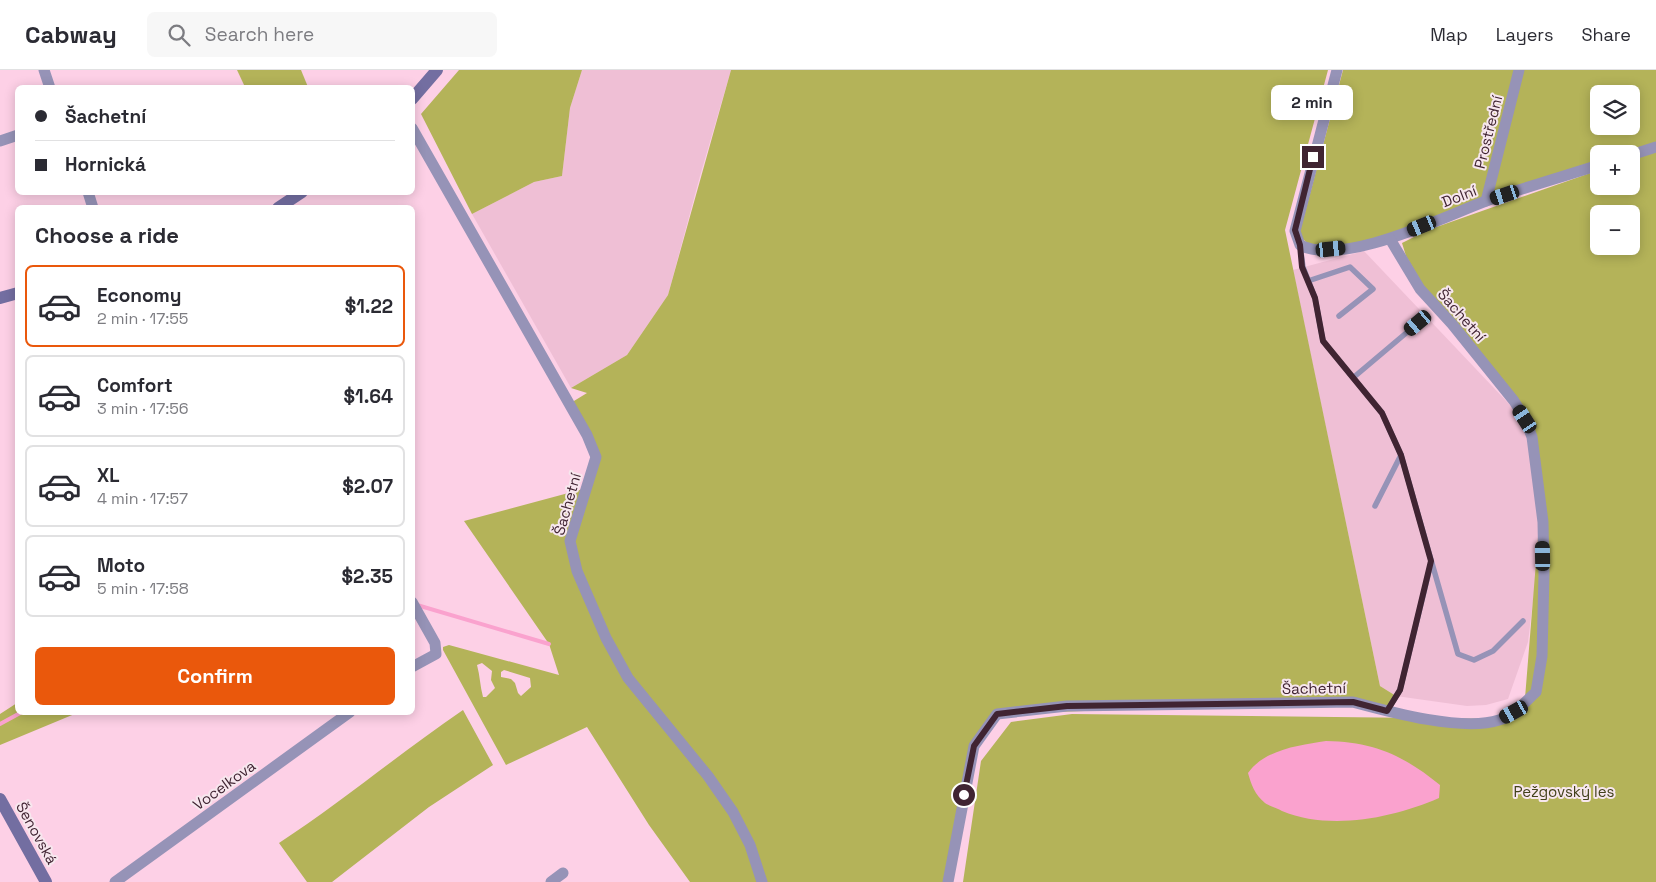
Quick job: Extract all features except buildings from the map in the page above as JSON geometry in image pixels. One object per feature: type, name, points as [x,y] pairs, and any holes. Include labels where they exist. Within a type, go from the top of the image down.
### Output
[{"type":"main road","points":[[415,96],[437,70]]},
{"type":"main road","points":[[0,297],[15,294]]},
{"type":"main road","name":"Šenovská","points":[[0,799],[46,882]]},
{"type":"street","points":[[44,70],[49,85]]},
{"type":"street","points":[[1300,245],[1295,230],[1298,211],[1336,70]]},
{"type":"street","name":"Prostřední","points":[[1486,201],[1519,70]]},
{"type":"street","name":"Šachetní","points":[[415,133],[587,435],[596,457],[570,540],[577,571],[606,638],[628,678],[708,776],[733,812],[750,845],[762,882]]},
{"type":"street","points":[[0,141],[15,136]]},
{"type":"street","points":[[1640,152],[1656,147]]},
{"type":"street","name":"Dolní","points":[[1300,245],[1318,251],[1390,239],[1486,201],[1590,168]]},
{"type":"street","name":"Šachetní","points":[[948,882],[974,746],[997,714],[1067,706],[1353,702],[1443,722],[1474,723],[1499,720],[1514,712],[1536,692],[1542,656],[1544,573],[1543,522],[1532,437],[1525,419],[1452,324],[1420,289],[1390,239]]},
{"type":"street","points":[[415,606],[435,643],[436,654],[415,665]]},
{"type":"street","name":"Vocelkova","points":[[115,882],[346,715]]},
{"type":"street","points":[[551,882],[563,874]]},
{"type":"lane","points":[[1300,245],[1302,267],[1315,298],[1323,341],[1382,413],[1401,455],[1458,654],[1474,660],[1493,651],[1523,621]]},
{"type":"lane","points":[[1308,281],[1350,267],[1373,289],[1339,316]]},
{"type":"lane","points":[[1354,377],[1418,323]]},
{"type":"lane","points":[[1375,506],[1401,455]]},
{"type":"lane","points":[[1387,711],[1400,690],[1431,561]]},
{"type":"shaded area","points":[[582,70],[731,70],[668,295],[627,355],[571,388],[472,214],[534,182],[562,176],[570,108]]},
{"type":"shaded area","points":[[1364,251],[1511,406],[1530,441],[1539,525],[1535,585],[1528,642],[1508,699],[1486,705],[1467,706],[1396,696],[1380,686],[1293,270]]},
{"type":"shaded area","points":[[1326,741],[1373,747],[1400,758],[1440,785],[1439,798],[1382,816],[1341,821],[1301,817],[1282,811],[1265,803],[1256,793],[1248,773],[1263,759],[1283,750]]},
{"type":"green space","points":[[237,70],[301,70],[307,85],[244,85]]},
{"type":"green space","points":[[459,70],[582,70],[570,108],[562,176],[534,182],[472,214],[421,114]]},
{"type":"green space","points":[[731,70],[1328,70],[1285,230],[1380,686],[1396,696],[1387,711],[1353,702],[997,714],[974,746],[948,882],[690,882],[649,825],[587,727],[506,765],[443,650],[443,647],[449,645],[559,675],[549,644],[464,521],[587,488],[596,457],[569,404],[587,393],[571,388],[627,355],[668,295]],"holes":[[[482,663],[492,671],[491,680],[495,688],[486,697],[483,697],[477,665]],[[504,670],[530,678],[531,687],[521,696],[511,679],[501,677],[501,672]]]},
{"type":"green space","points":[[1343,70],[1656,70],[1656,147],[1640,151],[1640,145],[1590,145],[1590,168],[1345,248],[1308,244],[1299,235]]},
{"type":"green space","name":"Pežgovský les","points":[[1656,150],[1656,882],[963,882],[981,761],[1011,722],[1072,714],[1509,719],[1525,698],[1539,525],[1528,418],[1429,295],[1406,256],[1402,243],[1428,230],[1590,173],[1590,195],[1640,195],[1640,156]]},
{"type":"green space","points":[[15,704],[15,715],[72,715],[0,745],[0,714]]},
{"type":"green space","points":[[463,710],[493,765],[429,807],[332,882],[307,882],[279,843],[326,811]]},
{"type":"waterway","points":[[417,605],[549,644]]},
{"type":"waterway","points":[[0,724],[16,715]]},
{"type":"route","points":[[964,795],[974,746],[997,714],[1067,706],[1353,702],[1387,711],[1400,690],[1431,561],[1401,455],[1382,413],[1323,341],[1315,298],[1302,267],[1300,245],[1296,238],[1295,230],[1298,211],[1313,157]]}]
